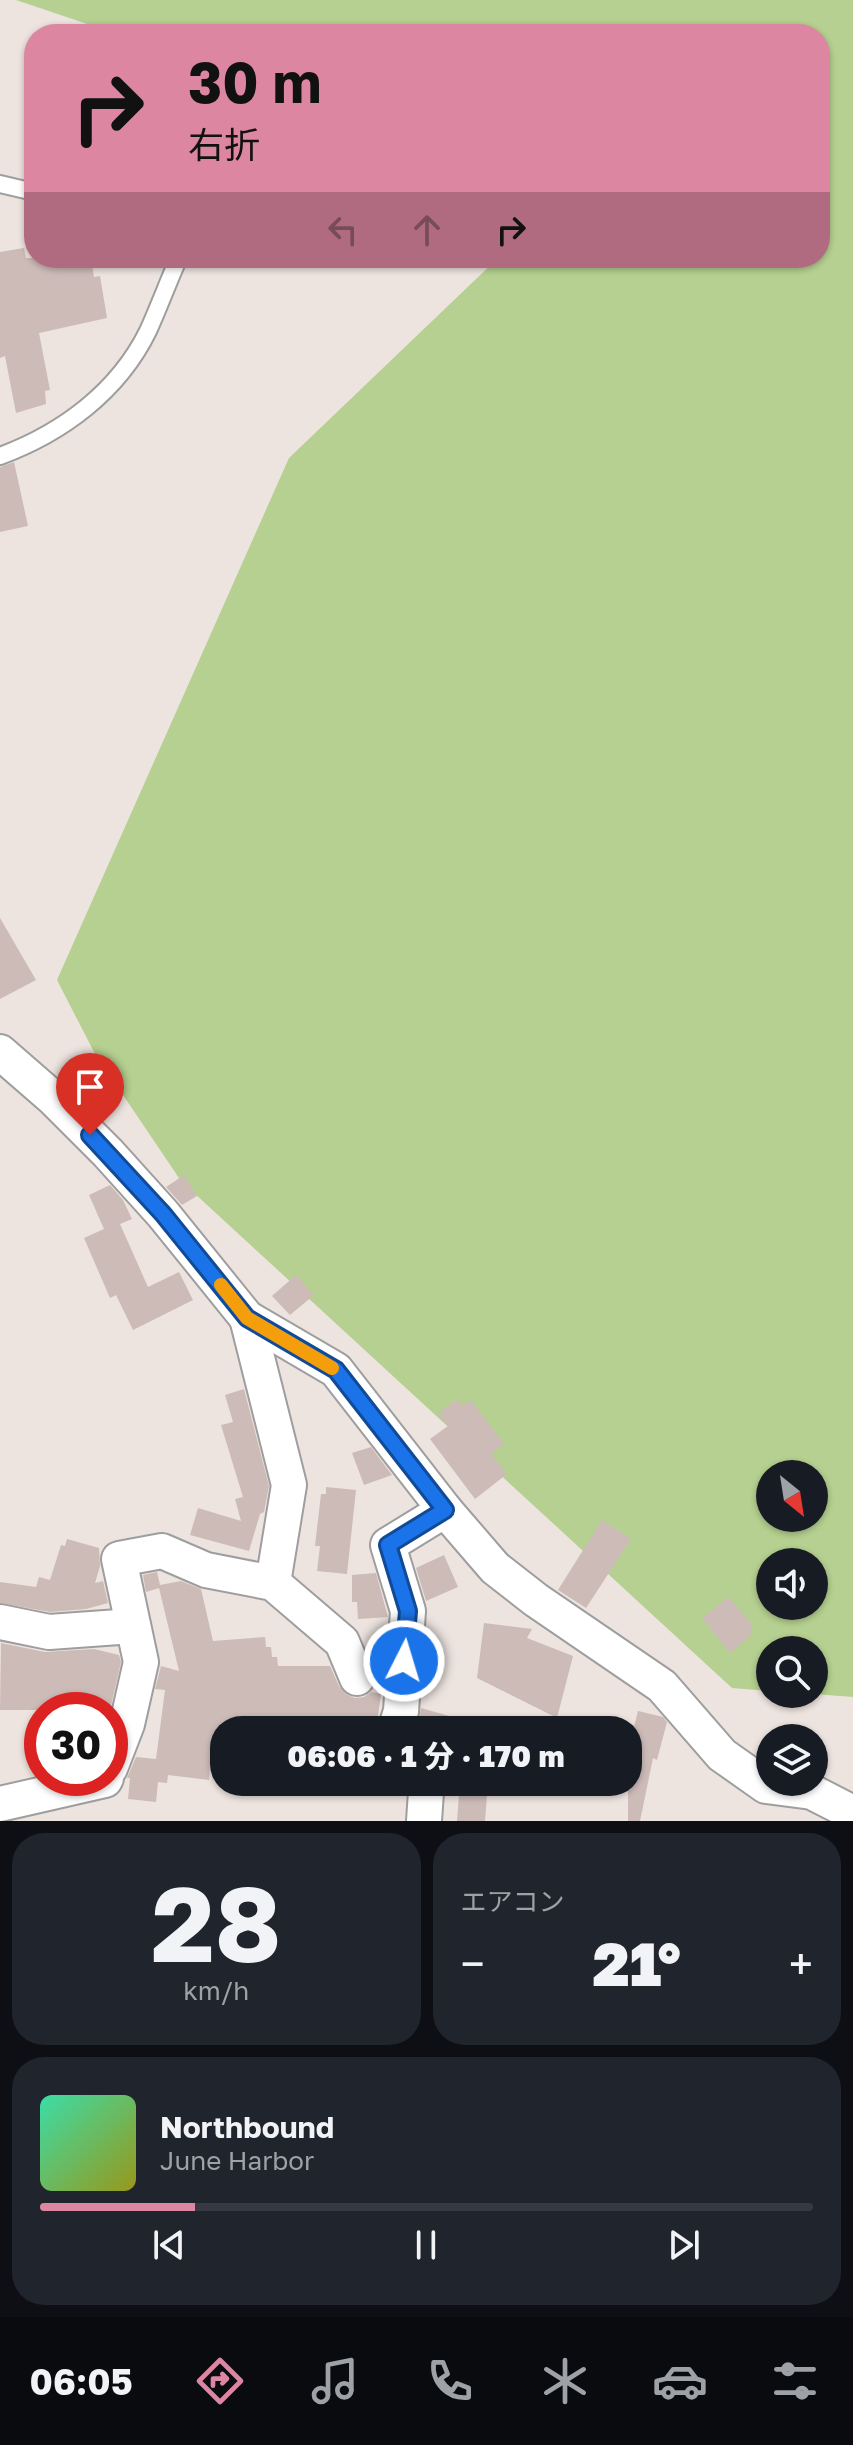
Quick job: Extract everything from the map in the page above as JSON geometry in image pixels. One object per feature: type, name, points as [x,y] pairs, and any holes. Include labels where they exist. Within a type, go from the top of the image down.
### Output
[{"type":"street","points":[[0,1052],[54,1099],[108,1153],[163,1214],[247,1318],[336,1370],[445,1510],[495,1568],[536,1600],[662,1686],[722,1755],[766,1786],[812,1792],[853,1813]]},
{"type":"street","points":[[247,1318],[289,1485],[273,1583]]},
{"type":"street","points":[[399,1716],[408,1611],[388,1545],[445,1510]]},
{"type":"street","points":[[128,1720],[141,1662],[119,1559],[162,1551],[206,1570],[273,1583],[342,1642],[357,1678]]},
{"type":"street","points":[[0,1622],[49,1632],[133,1626]]},
{"type":"street","points":[[0,1804],[35,1796]]},
{"type":"lane","points":[[0,184],[24,190]]},
{"type":"lane","points":[[0,456],[60,428],[87,409],[105,391],[146,334],[174,268]]},
{"type":"green space","points":[[16,0],[853,0],[853,1697],[828,1695],[828,1636],[756,1636],[756,1690],[732,1688],[181,1181],[94,1052],[57,980],[289,458],[488,268],[830,268],[830,24],[87,24]]},
{"type":"building","points":[[24,248],[24,268],[93,268],[94,277],[100,276],[107,318],[39,333],[50,390],[45,391],[46,404],[16,413],[5,356],[0,358],[0,252]]},
{"type":"building","points":[[14,462],[28,526],[0,532],[0,467]]},
{"type":"building","points":[[0,918],[36,980],[0,999]]},
{"type":"building","points":[[184,1175],[197,1196],[182,1205],[166,1187]]},
{"type":"building","points":[[110,1185],[123,1200],[132,1219],[120,1224],[148,1287],[179,1272],[193,1300],[133,1330],[116,1295],[110,1298],[84,1238],[104,1229],[89,1195]]},
{"type":"building","points":[[296,1275],[314,1295],[290,1315],[272,1296]]},
{"type":"building","points":[[244,1389],[269,1486],[264,1512],[260,1514],[249,1551],[190,1535],[198,1508],[241,1521],[235,1499],[243,1497],[221,1425],[233,1422],[225,1395]]},
{"type":"building","points":[[458,1399],[462,1406],[471,1400],[504,1444],[491,1454],[507,1474],[475,1499],[430,1439],[448,1426],[438,1413]]},
{"type":"building","points":[[371,1447],[392,1475],[364,1485],[352,1453]]},
{"type":"building","points":[[326,1487],[356,1490],[347,1574],[317,1571],[320,1546],[315,1546],[321,1494],[326,1494]]},
{"type":"building","points":[[602,1520],[631,1539],[586,1608],[558,1590]]},
{"type":"building","points":[[67,1539],[99,1548],[100,1566],[95,1583],[103,1581],[108,1603],[86,1609],[50,1612],[0,1603],[0,1582],[36,1587],[39,1577],[50,1580],[61,1545],[65,1546]]},
{"type":"building","points":[[444,1555],[458,1587],[426,1601],[416,1568]]},
{"type":"building","points":[[157,1572],[160,1585],[181,1581],[201,1589],[213,1641],[265,1637],[266,1647],[271,1647],[272,1657],[277,1657],[278,1666],[330,1666],[346,1694],[355,1698],[371,1692],[381,1694],[378,1716],[210,1716],[209,1780],[168,1775],[167,1783],[158,1782],[156,1802],[128,1799],[128,1776],[136,1757],[156,1759],[165,1690],[155,1689],[161,1666],[179,1671],[159,1588],[146,1592],[143,1575]]},
{"type":"building","points":[[376,1573],[388,1617],[358,1619],[357,1602],[352,1602],[352,1575]]},
{"type":"building","points":[[729,1597],[752,1625],[750,1636],[730,1653],[702,1618]]},
{"type":"building","points":[[484,1623],[532,1629],[527,1638],[573,1656],[558,1716],[477,1678]]},
{"type":"building","points":[[1,1643],[45,1652],[94,1649],[119,1655],[121,1662],[114,1692],[24,1692],[24,1710],[0,1710]]},
{"type":"building","points":[[421,1708],[449,1716],[419,1716]]},
{"type":"building","points":[[638,1711],[663,1717],[667,1722],[657,1760],[653,1758],[640,1821],[628,1821],[628,1796],[642,1796],[642,1716],[637,1716]]},
{"type":"building","points":[[459,1796],[487,1796],[485,1821],[457,1821]]},
{"type":"slow traffic","points":[[221,1285],[247,1318],[332,1368]]},
{"type":"route","points":[[90,1135],[163,1214],[247,1318],[336,1370],[445,1510],[388,1545],[408,1611],[404,1661]]}]
